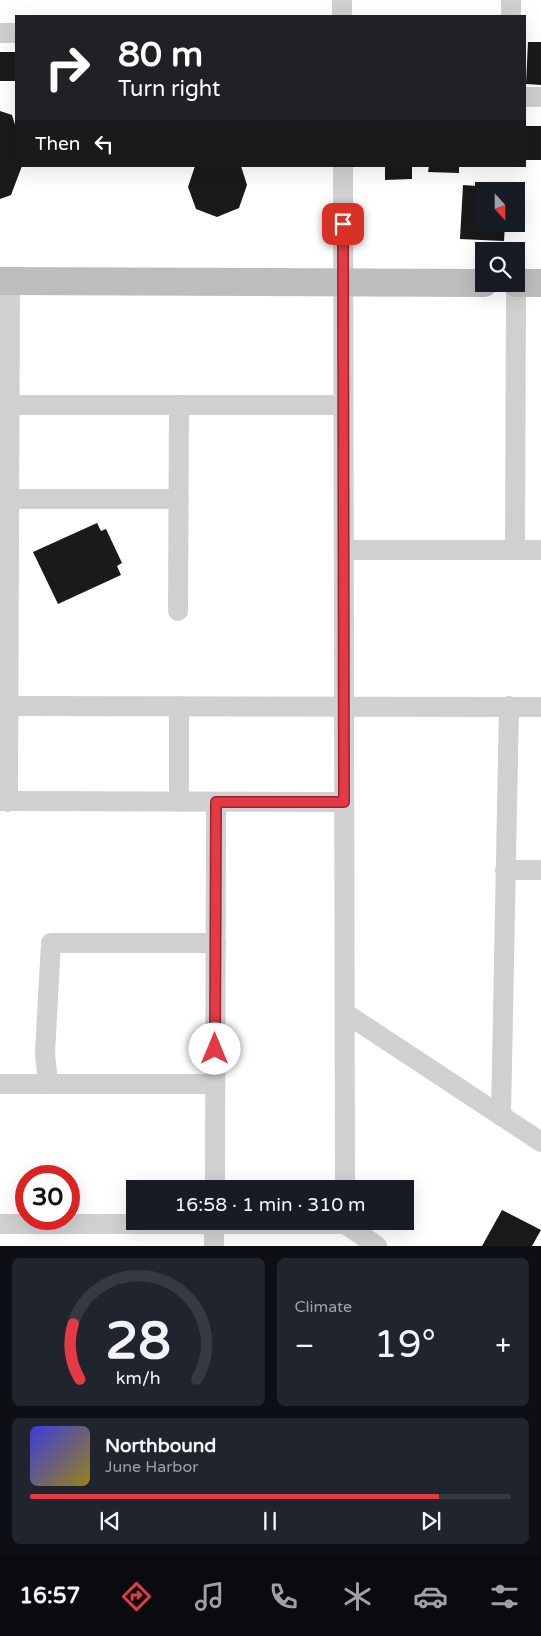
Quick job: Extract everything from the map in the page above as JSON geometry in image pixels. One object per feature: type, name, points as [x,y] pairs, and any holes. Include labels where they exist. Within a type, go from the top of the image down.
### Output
[{"type":"street","points":[[342,0],[342,15]]},
{"type":"street","points":[[510,15],[511,0]]},
{"type":"street","points":[[0,33],[15,33]]},
{"type":"street","points":[[526,98],[541,97]]},
{"type":"street","points":[[342,167],[345,1180]]},
{"type":"street","points":[[344,802],[4,802],[8,706],[10,405],[5,281],[475,283]]},
{"type":"street","points":[[525,283],[541,283]]},
{"type":"street","points":[[515,550],[516,292]]},
{"type":"street","points":[[10,405],[343,405]]},
{"type":"street","points":[[178,611],[179,405]]},
{"type":"street","points":[[9,499],[179,499]]},
{"type":"street","points":[[344,550],[541,550]]},
{"type":"street","points":[[8,706],[541,707]]},
{"type":"street","points":[[179,706],[179,802]]},
{"type":"street","points":[[501,1116],[508,706]]},
{"type":"street","points":[[215,1180],[216,802]]},
{"type":"street","points":[[505,870],[541,870]]},
{"type":"street","points":[[48,1084],[45,1053],[51,943],[216,943]]},
{"type":"street","points":[[345,1013],[541,1142]]},
{"type":"street","points":[[0,1084],[215,1084]]},
{"type":"street","points":[[0,1224],[126,1223]]},
{"type":"street","points":[[214,1230],[214,1246]]},
{"type":"street","points":[[355,1230],[377,1246]]},
{"type":"building","points":[[528,42],[541,42],[541,85],[526,84]]},
{"type":"building","points":[[0,52],[15,52],[15,81],[0,81]]},
{"type":"building","points":[[0,111],[12,115],[15,125],[15,167],[22,167],[11,195],[0,199]]},
{"type":"building","points":[[526,126],[541,126],[541,160],[526,160]]},
{"type":"building","points":[[195,167],[241,167],[247,185],[239,208],[217,217],[196,209],[188,187]]},
{"type":"building","points":[[385,167],[412,167],[412,179],[385,180]]},
{"type":"building","points":[[429,167],[459,167],[459,173],[428,172]]},
{"type":"building","points":[[463,185],[475,186],[475,232],[505,232],[504,241],[460,239]]},
{"type":"building","points":[[97,523],[101,531],[106,529],[122,563],[117,566],[121,575],[58,604],[33,552]]},
{"type":"building","points":[[502,1210],[541,1230],[532,1246],[482,1246]]},
{"type":"route","points":[[215,1049],[216,802],[344,802],[343,224]]}]
